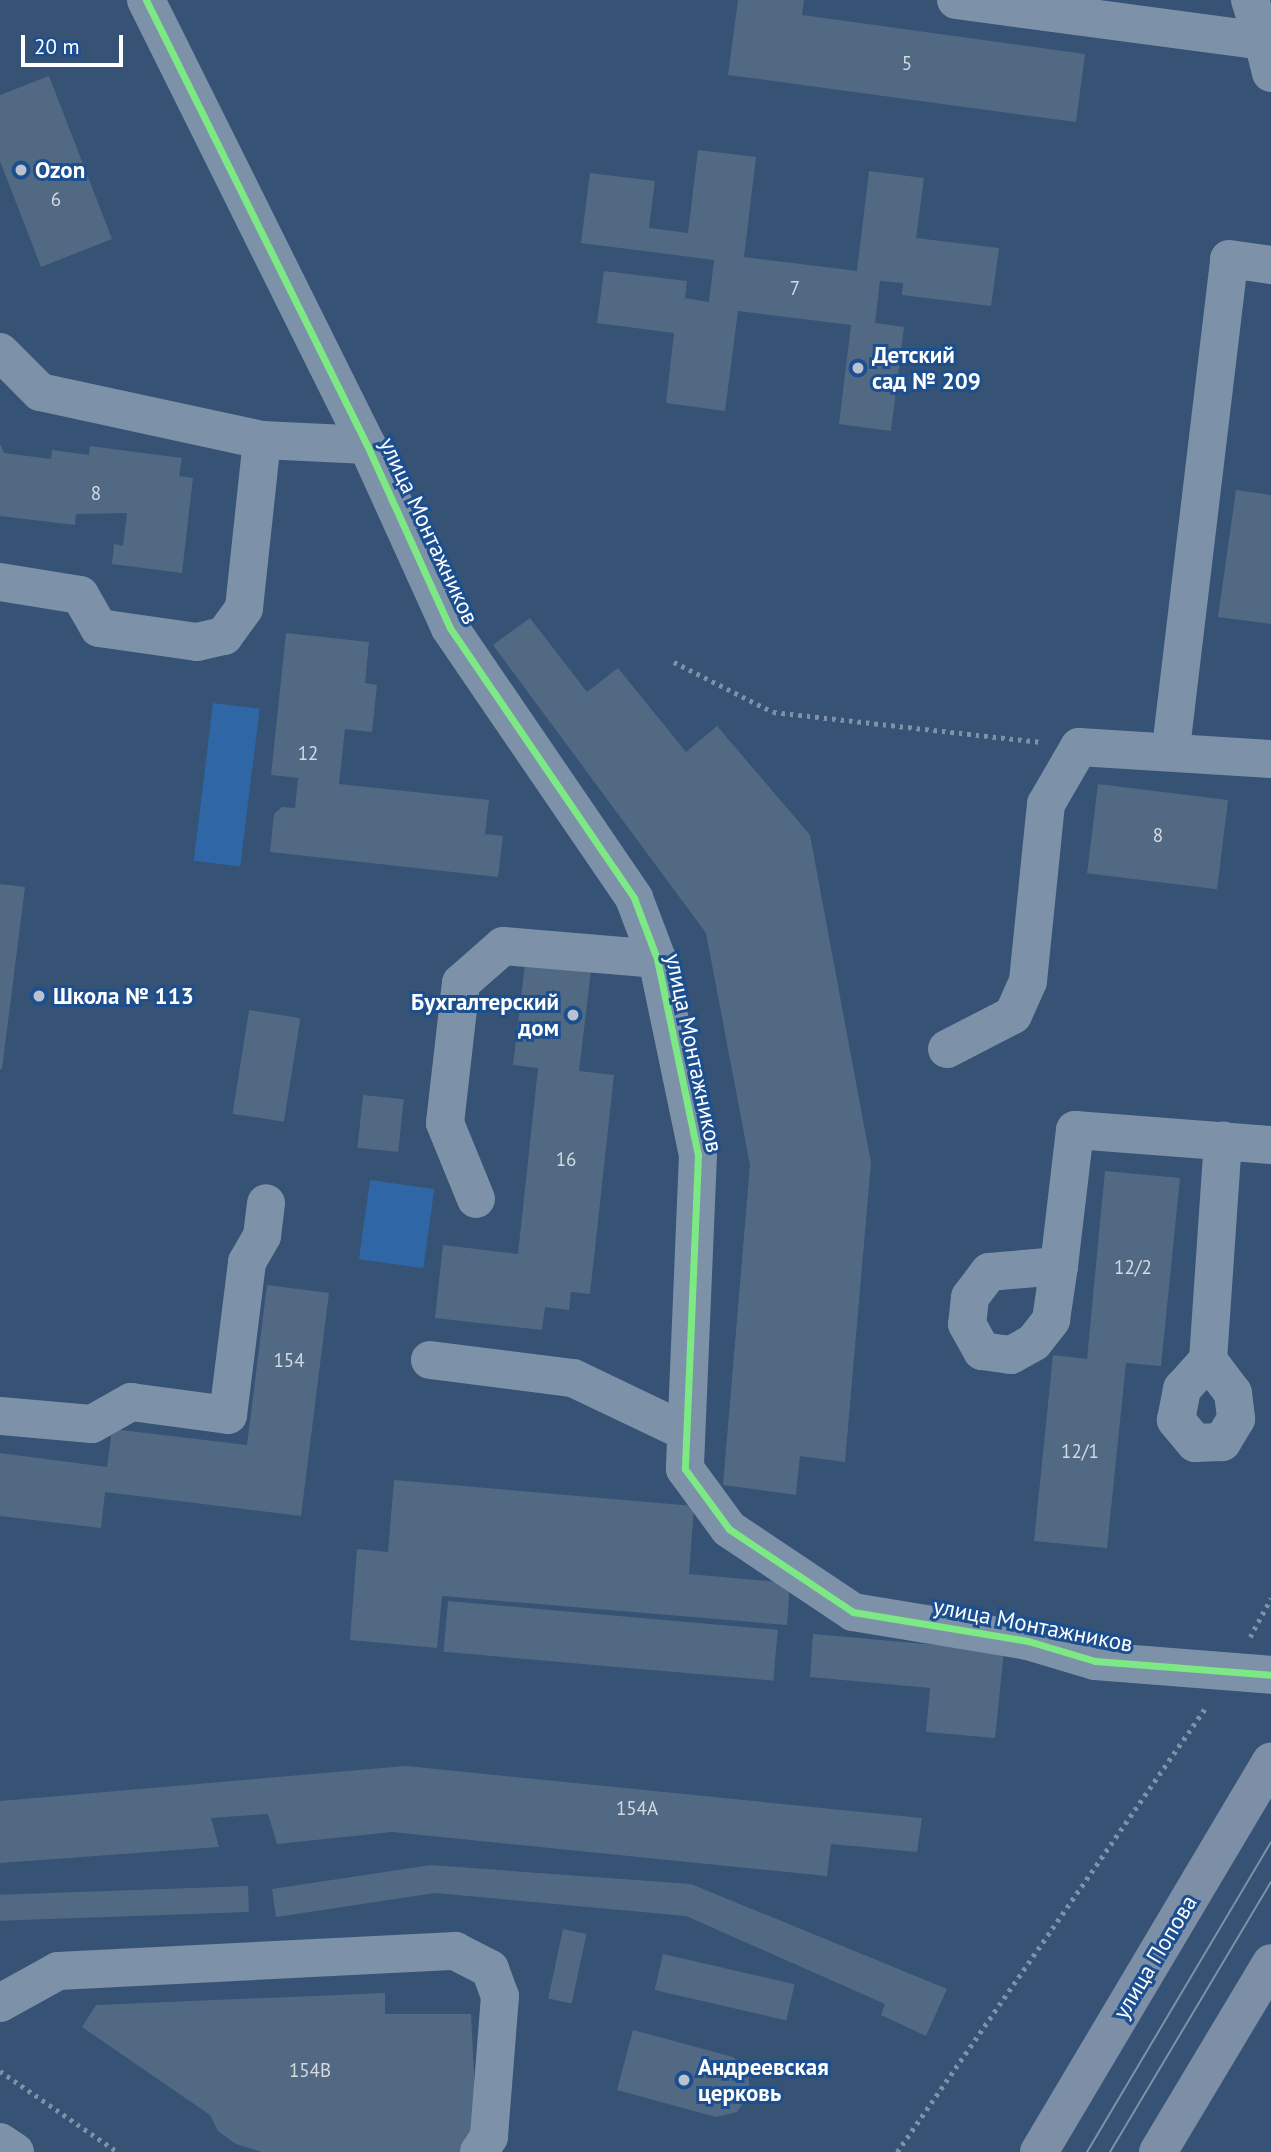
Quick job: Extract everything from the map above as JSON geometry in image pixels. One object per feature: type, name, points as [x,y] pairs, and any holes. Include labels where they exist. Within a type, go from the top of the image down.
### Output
[{"type":"main road","name":"улица Попова","points":[[1039,2152],[1271,1762]]},
{"type":"main road","points":[[1158,2152],[1271,1963]]},
{"type":"street","name":"улица Монтажников","points":[[146,0],[367,445],[450,628],[634,898],[657,959],[698,1156],[682,1430],[685,1469],[729,1529],[853,1612],[1028,1641],[1095,1661],[1230,1674],[1271,1675]]},
{"type":"street","points":[[956,0],[1267,57],[1250,0]]},
{"type":"street","points":[[1171,748],[1229,259],[1271,265]]},
{"type":"street","points":[[0,352],[40,392],[262,440],[367,445]]},
{"type":"street","points":[[0,582],[80,595],[99,628],[197,642],[224,636],[244,608],[262,440]]},
{"type":"street","points":[[947,1049],[1013,1015],[1028,981],[1046,804],[1079,747],[1171,748],[1271,759]]},
{"type":"street","points":[[476,1199],[445,1123],[461,982],[503,946],[657,959]]},
{"type":"street","points":[[1059,1266],[1075,1130],[1271,1145]]},
{"type":"street","points":[[1208,1360],[1223,1141]]},
{"type":"street","points":[[0,1416],[92,1424],[131,1402],[228,1415],[247,1262],[262,1236],[266,1203]]},
{"type":"street","points":[[430,1360],[573,1378],[682,1430]]},
{"type":"street","points":[[0,2003],[58,1971],[455,1951],[490,1969],[499,1996],[489,2137],[479,2152]]},
{"type":"street","points":[[0,2142],[15,2152]]},
{"type":"path","points":[[674,662],[773,712],[1079,747]]},
{"type":"path","points":[[897,2152],[1230,1674],[1271,1598]]},
{"type":"path","points":[[0,2071],[118,2152]]},
{"type":"shaded area","points":[[213,703],[260,709],[240,867],[194,861]]},
{"type":"shaded area","points":[[370,1180],[434,1189],[423,1268],[359,1259]]},
{"type":"building","points":[[738,0],[804,0],[802,15],[1085,54],[1076,122],[728,75]]},
{"type":"building","points":[[49,76],[112,239],[41,267],[0,161],[0,95]]},
{"type":"building","points":[[698,150],[756,157],[744,257],[857,271],[869,171],[924,178],[916,238],[999,248],[991,306],[902,295],[903,283],[880,281],[875,323],[904,327],[891,431],[839,424],[851,325],[738,311],[725,411],[666,403],[674,333],[597,323],[604,271],[687,281],[685,298],[709,302],[714,260],[581,243],[590,173],[655,181],[649,228],[688,233]]},
{"type":"building","points":[[0,444],[4,453],[51,459],[52,450],[89,455],[90,446],[182,458],[179,476],[193,478],[182,573],[112,564],[114,544],[123,546],[127,513],[76,514],[75,525],[0,516]]},
{"type":"building","points":[[1236,490],[1271,495],[1271,624],[1218,617]]},
{"type":"building","points":[[530,618],[587,692],[618,668],[686,752],[717,726],[810,835],[871,1163],[845,1462],[800,1456],[796,1495],[723,1485],[750,1165],[706,933],[493,645]]},
{"type":"building","points":[[286,633],[369,642],[365,683],[377,685],[372,732],[345,729],[339,784],[489,800],[485,834],[503,836],[498,877],[270,852],[274,814],[282,807],[295,808],[298,778],[271,775]]},
{"type":"building","points":[[1098,784],[1228,800],[1217,889],[1087,873]]},
{"type":"building","points":[[0,884],[25,887],[2,1069],[0,1069]]},
{"type":"building","points":[[525,964],[591,971],[579,1071],[614,1075],[590,1294],[571,1292],[569,1310],[545,1307],[542,1330],[435,1318],[443,1245],[518,1254],[538,1068],[513,1065]]},
{"type":"building","points":[[249,1010],[300,1018],[284,1122],[233,1114]]},
{"type":"building","points":[[363,1095],[404,1099],[398,1152],[357,1148]]},
{"type":"building","points":[[1105,1171],[1180,1178],[1161,1366],[1126,1363],[1107,1548],[1034,1541],[1053,1355],[1087,1359]]},
{"type":"building","points":[[267,1285],[329,1293],[301,1516],[105,1492],[101,1528],[0,1516],[0,1453],[107,1467],[112,1429],[247,1445]]},
{"type":"building","points":[[394,1480],[694,1506],[689,1574],[790,1583],[787,1625],[442,1596],[437,1648],[350,1640],[357,1549],[388,1552]]},
{"type":"building","points":[[448,1601],[778,1630],[773,1681],[444,1652]]},
{"type":"building","points":[[813,1634],[1004,1651],[995,1738],[926,1732],[930,1688],[810,1677]]},
{"type":"building","points":[[406,1766],[922,1818],[917,1852],[831,1844],[827,1876],[392,1832],[277,1844],[268,1814],[211,1818],[219,1847],[0,1863],[0,1801]]},
{"type":"building","points":[[431,1865],[691,1884],[947,1989],[926,2036],[881,2015],[885,2004],[686,1916],[435,1893],[276,1917],[272,1889]]},
{"type":"building","points":[[248,1886],[249,1912],[0,1921],[0,1895]]},
{"type":"building","points":[[563,1929],[586,1934],[572,2003],[548,1998]]},
{"type":"building","points":[[663,1954],[795,1984],[786,2020],[655,1990]]},
{"type":"building","points":[[385,1993],[385,2014],[471,2014],[477,2134],[463,2152],[262,2152],[236,2144],[218,2131],[210,2115],[82,2027],[96,2005]]},
{"type":"building","name":"Андреевская церковь","points":[[633,2030],[733,2057],[748,2071],[750,2093],[737,2112],[716,2117],[617,2090]]},
{"type":"tram line","points":[[1087,2152],[1271,1842]]},
{"type":"tram line","points":[[1110,2152],[1271,1882]]},
{"type":"cycle path","points":[[146,0],[367,445],[450,628],[634,898],[657,959],[698,1155],[685,1469],[729,1529],[853,1612],[1028,1641],[1095,1661],[1271,1675]]},
{"type":"place","name":"Ozon","points":[[21,170]]},
{"type":"place","name":"Детский сад № 209","points":[[858,368]]},
{"type":"place","name":"Школа № 113","points":[[39,996]]},
{"type":"place","name":"Бухгалтерский дом","points":[[573,1015]]},
{"type":"place","name":"Андреевская церковь","points":[[684,2080]]}]
